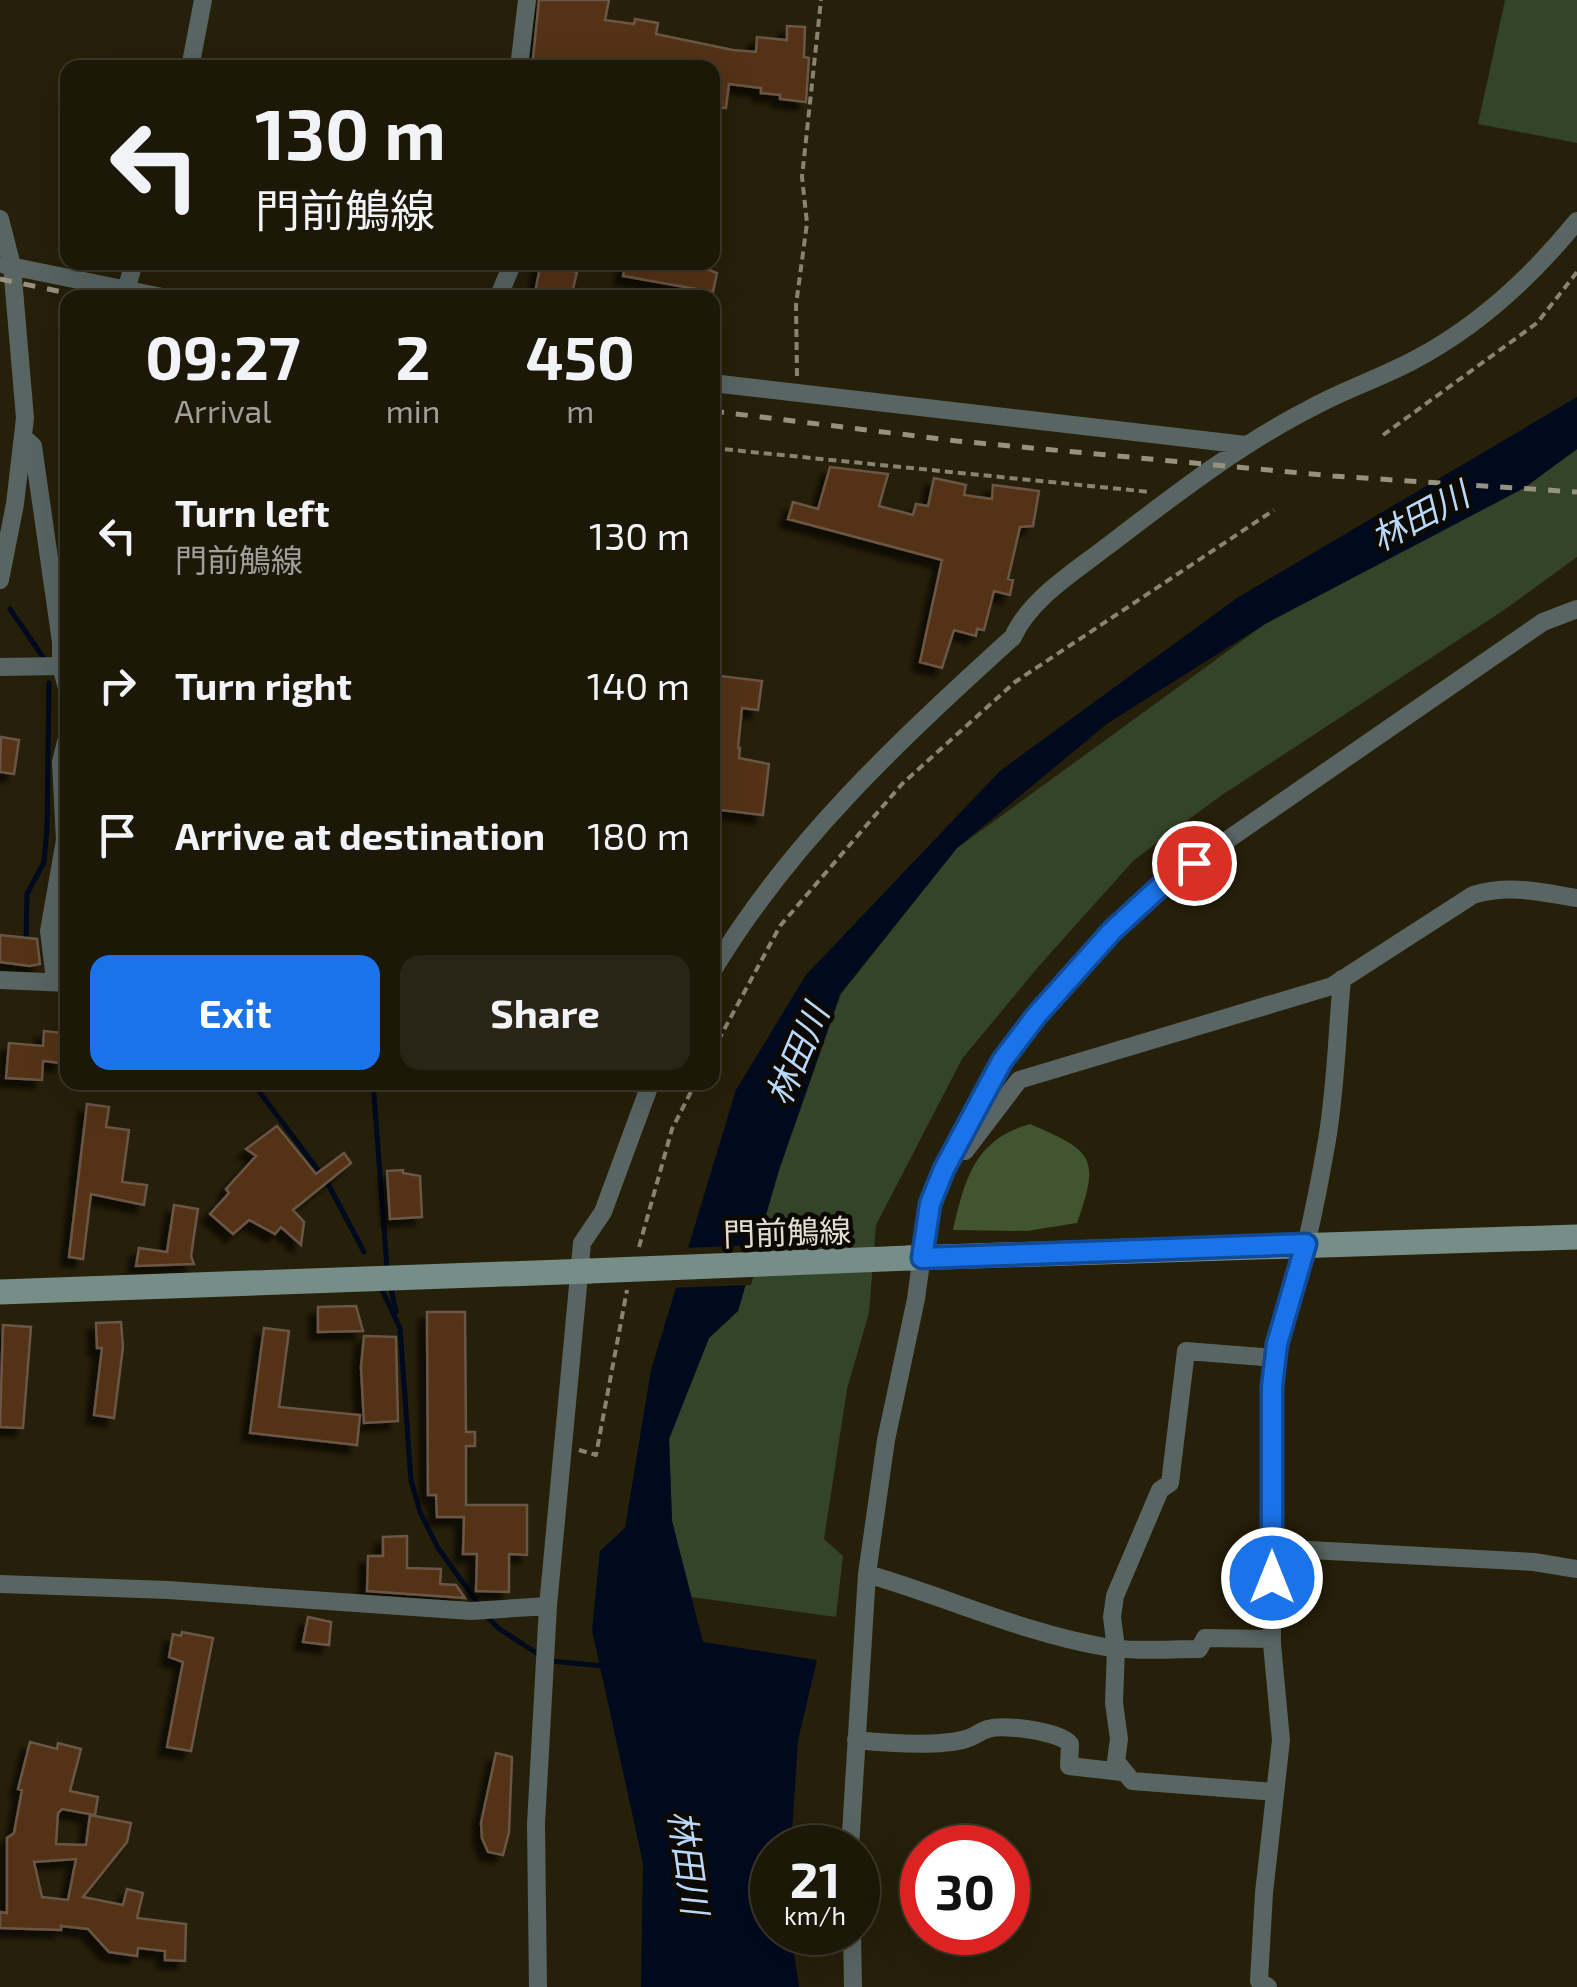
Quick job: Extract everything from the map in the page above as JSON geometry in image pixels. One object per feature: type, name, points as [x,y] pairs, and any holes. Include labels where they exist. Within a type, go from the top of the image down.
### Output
[{"type":"main road","name":"門前鵤線","points":[[0,1292],[1577,1237]]},
{"type":"street","points":[[192,60],[203,0]]},
{"type":"street","points":[[520,60],[528,0]]},
{"type":"street","points":[[0,219],[24,438],[0,580]]},
{"type":"street","points":[[720,959],[745,917],[828,816],[898,741],[1014,637],[1020,622],[1067,578],[1246,445],[1312,407],[1418,358],[1475,320],[1554,249],[1577,221]]},
{"type":"street","points":[[6,265],[121,290]]},
{"type":"street","points":[[720,384],[1246,445]]},
{"type":"street","points":[[24,438],[33,446],[60,635]]},
{"type":"street","points":[[851,1825],[867,1574],[886,1440],[916,1298],[915,1258],[944,1169],[1013,1046],[1112,931],[1162,885],[1543,622],[1577,610]]},
{"type":"street","points":[[0,667],[60,666]]},
{"type":"street","points":[[60,868],[49,931],[60,978]]},
{"type":"street","points":[[944,1169],[963,1155],[1019,1080],[1332,986],[1472,895],[1496,888],[1516,888],[1577,898]]},
{"type":"street","points":[[1268,1987],[1259,1980],[1280,1740],[1272,1639],[1272,1387],[1306,1244],[1334,1090],[1342,979]]},
{"type":"street","points":[[0,980],[60,982]]},
{"type":"street","points":[[538,1987],[536,1824],[548,1606],[584,1271],[582,1243],[603,1212],[648,1090]]},
{"type":"street","points":[[1274,1792],[1132,1781],[1122,1772],[1116,1761],[1120,1739],[1114,1703],[1116,1648],[1112,1617],[1115,1596],[1160,1490],[1170,1484],[1186,1351],[1276,1358]]},
{"type":"street","points":[[1272,1548],[1534,1562],[1577,1569]]},
{"type":"street","points":[[867,1574],[987,1616],[1116,1648],[1198,1649],[1205,1638],[1272,1639]]},
{"type":"street","points":[[0,1584],[168,1590],[471,1612],[548,1606]]},
{"type":"street","points":[[856,1740],[887,1744],[966,1739],[990,1728],[1040,1731],[1064,1738],[1070,1744],[1069,1766],[1122,1772]]},
{"type":"street","points":[[852,1955],[853,1987]]},
{"type":"path","points":[[797,395],[796,305],[807,224],[802,177],[821,0]]},
{"type":"path","points":[[1384,435],[1537,323],[1577,272]]},
{"type":"path","points":[[720,449],[1174,495]]},
{"type":"path","points":[[720,1037],[780,926],[902,784],[1015,682],[1274,510]]},
{"type":"green space","points":[[1505,0],[1577,0],[1577,143],[1478,124]]},
{"type":"green space","points":[[1577,449],[1577,557],[1504,610],[1219,797],[1134,860],[962,1059],[876,1225],[869,1313],[847,1389],[824,1539],[843,1556],[836,1617],[691,1597],[672,1521],[669,1439],[709,1338],[738,1311],[779,1170],[841,994],[957,848],[1265,624],[1524,488]]},
{"type":"green space","points":[[1030,1124],[1067,1141],[1086,1158],[1088,1183],[1077,1223],[1027,1231],[953,1230],[968,1178],[984,1151],[1011,1131]]},
{"type":"water","name":"林田川","points":[[1577,397],[1577,449],[1524,488],[1265,624],[1108,723],[957,848],[840,994],[779,1170],[738,1311],[709,1338],[669,1439],[672,1521],[703,1642],[817,1660],[798,1740],[792,1825],[750,1825],[750,1955],[794,1955],[799,1987],[641,1987],[643,1863],[592,1630],[600,1551],[625,1528],[651,1370],[736,1090],[806,975],[1000,771],[1237,598]]},
{"type":"pier","points":[[763,1245],[751,1285],[671,1288],[683,1248]]},
{"type":"building","points":[[539,0],[609,0],[605,20],[658,23],[656,34],[733,50],[756,52],[757,37],[787,40],[787,26],[805,27],[804,57],[809,58],[806,102],[780,99],[780,95],[761,93],[761,88],[729,84],[726,108],[720,108],[720,60],[533,60]]},
{"type":"building","points":[[539,270],[577,272],[573,290],[536,290]]},
{"type":"building","points":[[624,270],[717,273],[713,290],[623,276]]},
{"type":"building","points":[[830,467],[888,474],[879,506],[913,515],[916,504],[928,506],[934,478],[966,485],[964,495],[992,499],[993,485],[1039,491],[1033,526],[1020,527],[1008,579],[1013,580],[1010,595],[994,591],[984,630],[977,629],[976,636],[954,630],[942,668],[920,662],[942,560],[788,519],[793,502],[818,509]]},
{"type":"building","points":[[720,676],[762,681],[758,710],[742,708],[738,748],[739,758],[769,764],[763,815],[720,810]]},
{"type":"building","points":[[1,737],[19,740],[14,774],[0,772]]},
{"type":"building","points":[[0,935],[37,939],[40,964],[0,962]]},
{"type":"building","points":[[44,1031],[60,1033],[60,1063],[43,1061],[42,1080],[6,1078],[9,1043],[43,1046]]},
{"type":"building","points":[[87,1104],[109,1107],[106,1127],[129,1130],[122,1182],[147,1185],[144,1205],[91,1194],[83,1259],[69,1257]]},
{"type":"building","points":[[277,1126],[316,1174],[344,1153],[351,1163],[293,1210],[304,1222],[301,1245],[281,1227],[275,1234],[249,1220],[233,1234],[210,1214],[256,1156],[246,1149]]},
{"type":"building","points":[[403,1170],[420,1176],[422,1217],[390,1219],[387,1171]]},
{"type":"building","points":[[174,1205],[198,1209],[191,1256],[194,1264],[136,1266],[139,1248],[167,1252]]},
{"type":"building","points":[[356,1306],[363,1331],[318,1332],[318,1307]]},
{"type":"building","points":[[427,1312],[465,1312],[466,1432],[475,1432],[475,1446],[466,1446],[466,1505],[527,1505],[527,1555],[509,1554],[509,1592],[476,1591],[477,1554],[463,1554],[464,1517],[437,1517],[436,1495],[428,1495]]},
{"type":"building","points":[[121,1322],[123,1347],[114,1418],[94,1415],[102,1348],[97,1348],[96,1323]]},
{"type":"building","points":[[3,1325],[31,1327],[23,1428],[0,1427]]},
{"type":"building","points":[[264,1328],[289,1331],[279,1407],[360,1415],[357,1445],[250,1433]]},
{"type":"building","points":[[364,1336],[396,1337],[398,1421],[364,1423]]},
{"type":"building","points":[[407,1536],[407,1568],[441,1569],[440,1584],[456,1585],[465,1598],[367,1591],[368,1556],[383,1556],[383,1537]]},
{"type":"building","points":[[308,1617],[331,1622],[329,1645],[303,1642]]},
{"type":"building","points":[[182,1632],[213,1638],[191,1751],[167,1747],[183,1662],[169,1657],[173,1634],[181,1636]]},
{"type":"building","points":[[30,1742],[57,1749],[58,1743],[81,1749],[70,1791],[98,1797],[95,1815],[62,1809],[58,1813],[56,1844],[86,1845],[90,1815],[131,1823],[127,1842],[83,1897],[123,1905],[127,1889],[143,1893],[137,1918],[186,1924],[185,1961],[165,1960],[165,1951],[138,1948],[137,1956],[109,1952],[88,1929],[0,1928],[0,1912],[7,1913],[7,1838],[14,1833],[22,1790],[18,1789]],"holes":[[[76,1859],[68,1900],[42,1897],[34,1862]]]},
{"type":"building","points":[[496,1753],[512,1757],[509,1832],[503,1855],[488,1852],[482,1838],[481,1823]]},
{"type":"waterway","points":[[10,609],[45,660]]},
{"type":"waterway","points":[[26,941],[27,894],[44,862],[49,683]]},
{"type":"waterway","points":[[258,1090],[327,1182],[364,1252]]},
{"type":"waterway","points":[[374,1090],[387,1268]]},
{"type":"waterway","points":[[391,1288],[396,1312]]},
{"type":"waterway","points":[[382,1290],[400,1328],[411,1480],[420,1512],[438,1548],[480,1606]]},
{"type":"waterway","points":[[486,1615],[498,1628],[541,1656]]},
{"type":"waterway","points":[[550,1661],[604,1666]]},
{"type":"railway","points":[[0,279],[60,292]]},
{"type":"railway","points":[[720,412],[957,441],[1333,476],[1577,492]]},
{"type":"route","points":[[1194,863],[1162,885],[1112,931],[1036,1016],[1002,1061],[944,1169],[930,1204],[922,1258],[1306,1244],[1277,1344],[1272,1387],[1272,1578]]}]
